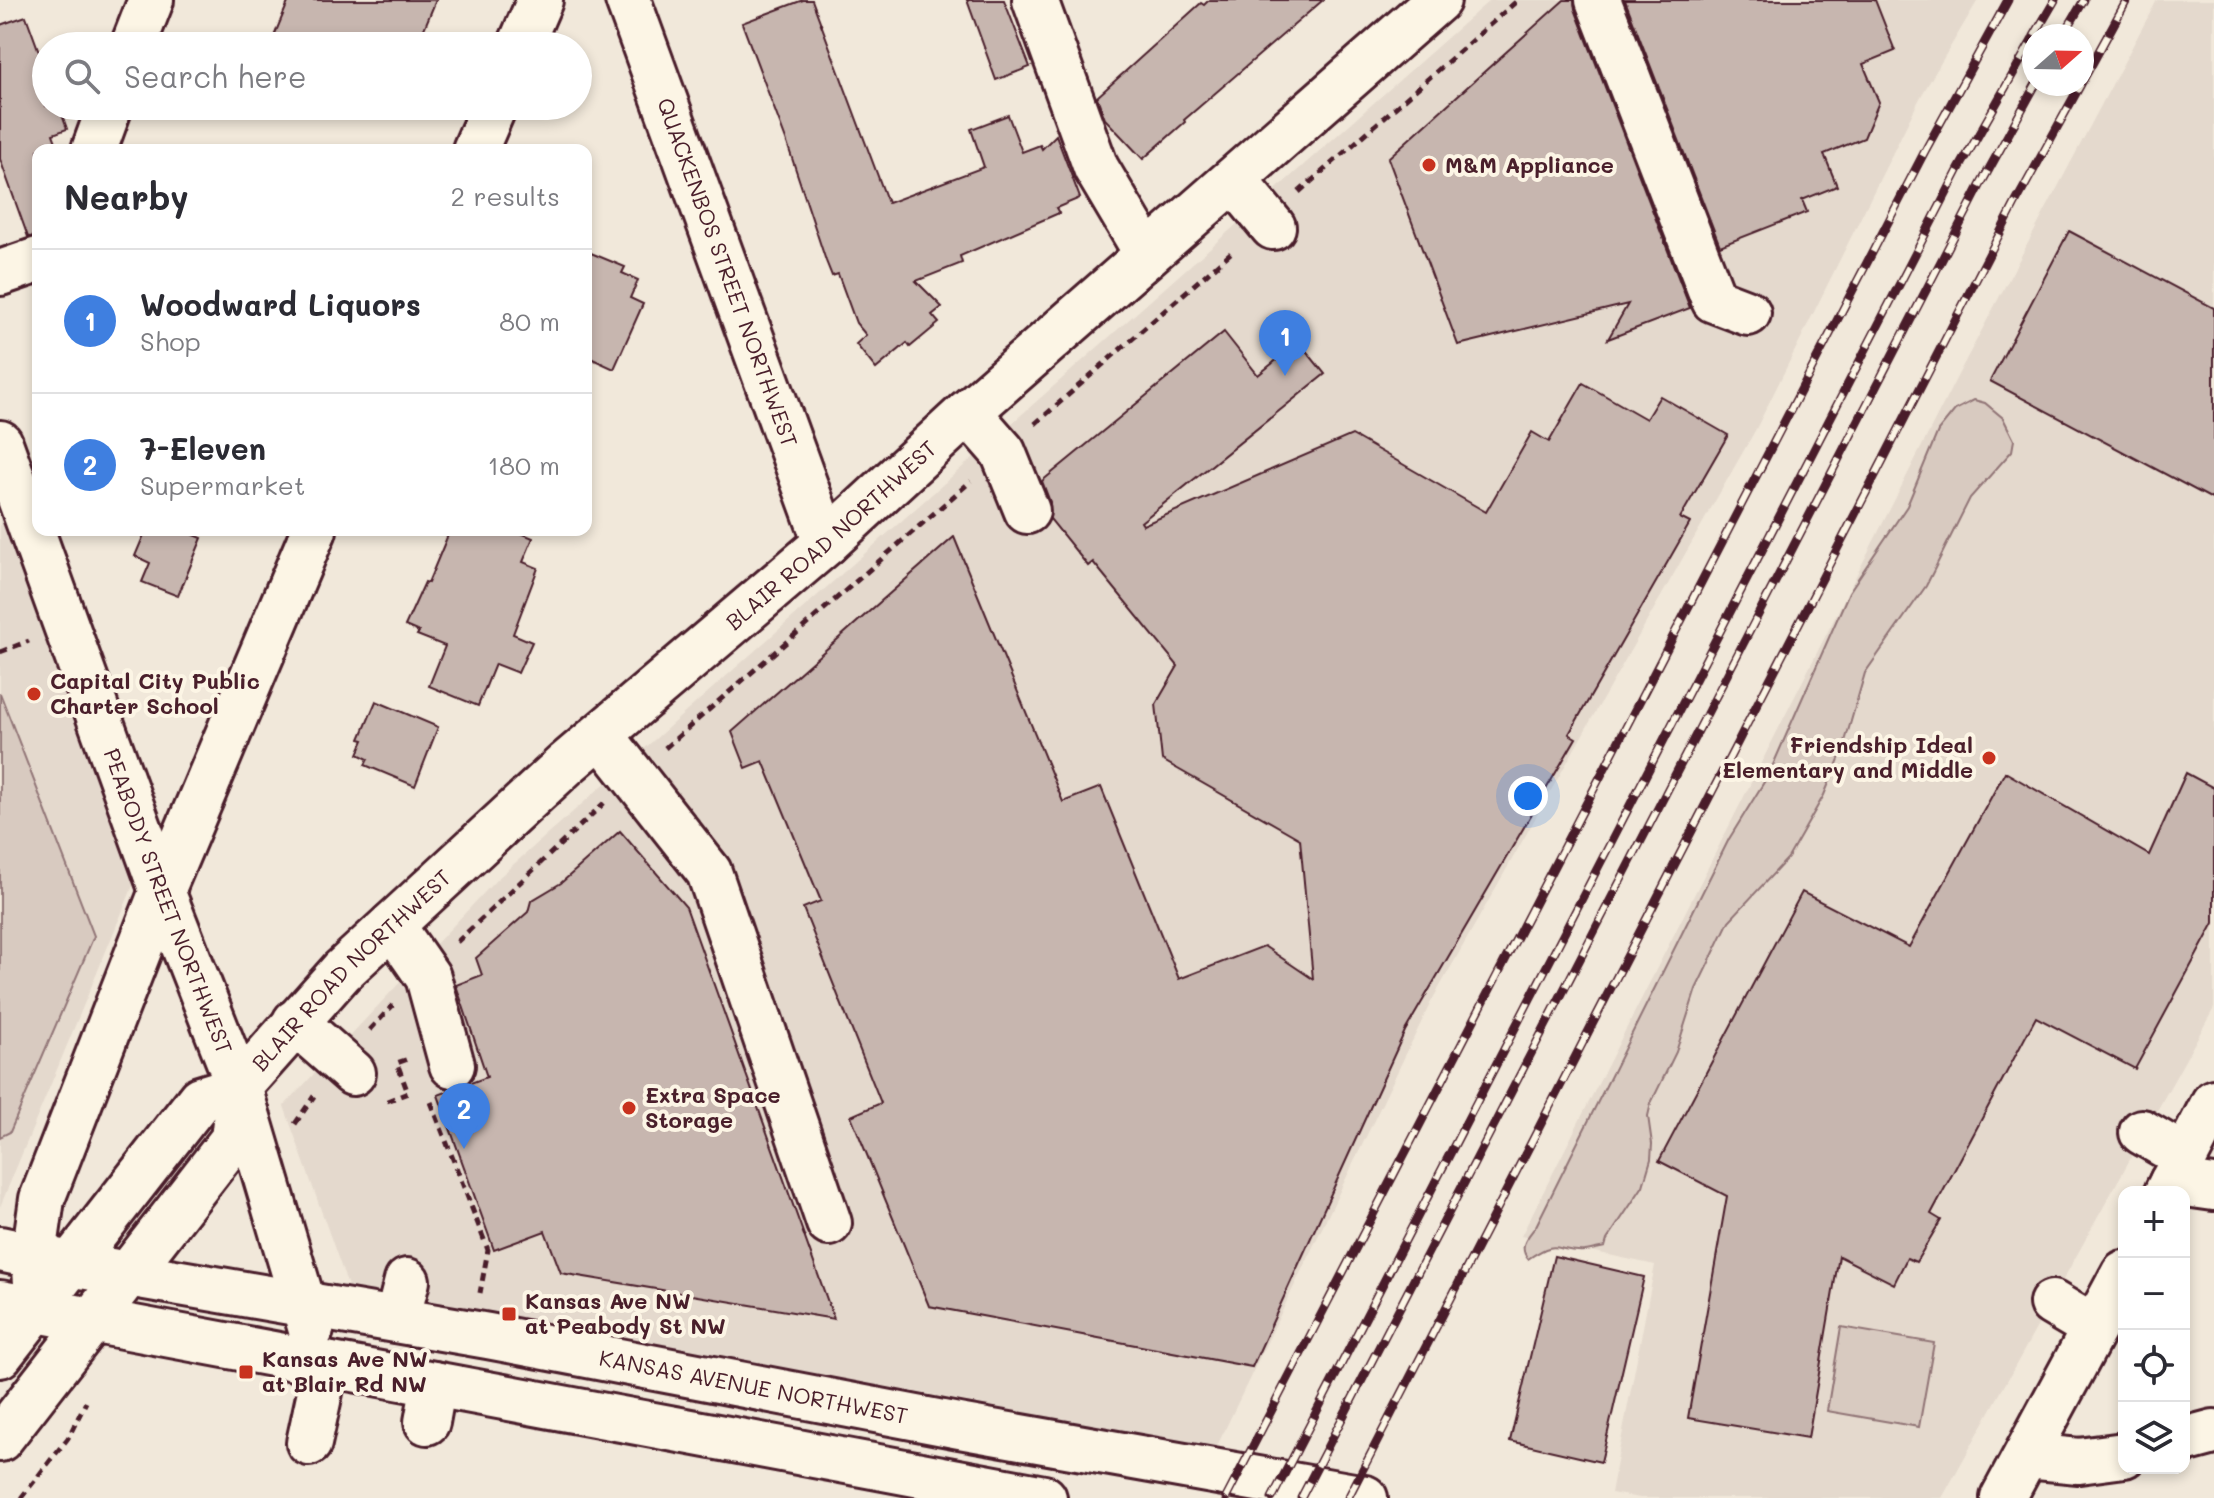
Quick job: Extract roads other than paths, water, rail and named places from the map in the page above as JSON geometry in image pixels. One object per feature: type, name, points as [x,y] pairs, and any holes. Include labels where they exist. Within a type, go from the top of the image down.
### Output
[{"type":"street","points":[[138,32],[151,0]]},
{"type":"street","points":[[526,32],[540,0]]},
{"type":"street","name":"QUACKENBOS STREET NORTHWEST","points":[[628,0],[826,543]]},
{"type":"street","points":[[1035,0],[1096,168],[1147,254]]},
{"type":"street","name":"BLAIR ROAD NORTHWEST","points":[[0,1355],[35,1256],[200,1099],[239,1087],[342,971],[601,735],[826,543],[968,412],[1438,0]]},
{"type":"street","points":[[1598,0],[1714,300],[1748,313]]},
{"type":"street","points":[[96,144],[105,120]]},
{"type":"street","points":[[478,144],[488,120]]},
{"type":"street","points":[[1234,180],[1271,223]]},
{"type":"street","points":[[0,273],[32,262]]},
{"type":"street","points":[[968,412],[1003,452],[1027,511]]},
{"type":"street","name":"PEABODY STREET NORTHWEST","points":[[0,443],[32,530]]},
{"type":"street","name":"PEABODY STREET NORTHWEST","points":[[34,536],[162,891],[239,1087],[322,1364]]},
{"type":"street","points":[[35,1256],[42,1199],[162,891],[311,536]]},
{"type":"street","points":[[601,735],[709,872],[829,1223]]},
{"type":"street","points":[[392,925],[425,972],[433,1074]]},
{"type":"street","points":[[295,1022],[359,1079]]},
{"type":"street","name":"BLAIR ROAD NORTHWEST","points":[[0,1439],[233,1139],[239,1087]]},
{"type":"street","points":[[2142,1132],[2184,1180],[2214,1102]]},
{"type":"street","name":"KANSAS AVENUE NORTHWEST","points":[[35,1256],[304,1305],[402,1301],[959,1426],[1365,1498]]},
{"type":"street","points":[[2003,1498],[2118,1284]]},
{"type":"street","points":[[2052,1303],[2094,1328]]},
{"type":"street","points":[[19,1306],[322,1364],[431,1403],[1044,1498]]},
{"type":"street","points":[[309,1443],[322,1364]]},
{"type":"street","points":[[2190,1438],[2214,1432]]},
{"type":"street","points":[[2027,1456],[2079,1461],[2118,1456]]},
{"type":"railway","points":[[1226,1498],[1926,149],[2008,0]]},
{"type":"railway","points":[[2041,24],[2055,0]]},
{"type":"railway","points":[[2070,24],[2084,0]]},
{"type":"railway","points":[[2094,60],[2127,0]]},
{"type":"railway","points":[[1272,1498],[1959,169],[2022,58]]},
{"type":"railway","points":[[1301,1498],[1982,182],[2029,96]]},
{"type":"railway","points":[[1348,1498],[2016,202],[2074,96]]},
{"type":"place","name":"M&M Appliance","points":[[1429,165]]},
{"type":"place","name":"Woodward Liquors","points":[[1285,376]]},
{"type":"place","name":"Capital City Public Charter School","points":[[34,694]]},
{"type":"place","name":"Friendship Ideal Elementary and Middle","points":[[1989,758]]},
{"type":"place","name":"Extra Space Storage","points":[[629,1108]]},
{"type":"place","name":"7-Eleven","points":[[464,1149]]},
{"type":"place","name":"Kansas Ave NW at Peabody St NW","points":[[509,1314]]},
{"type":"place","name":"Kansas Ave NW at Blair Rd NW","points":[[246,1372]]}]
